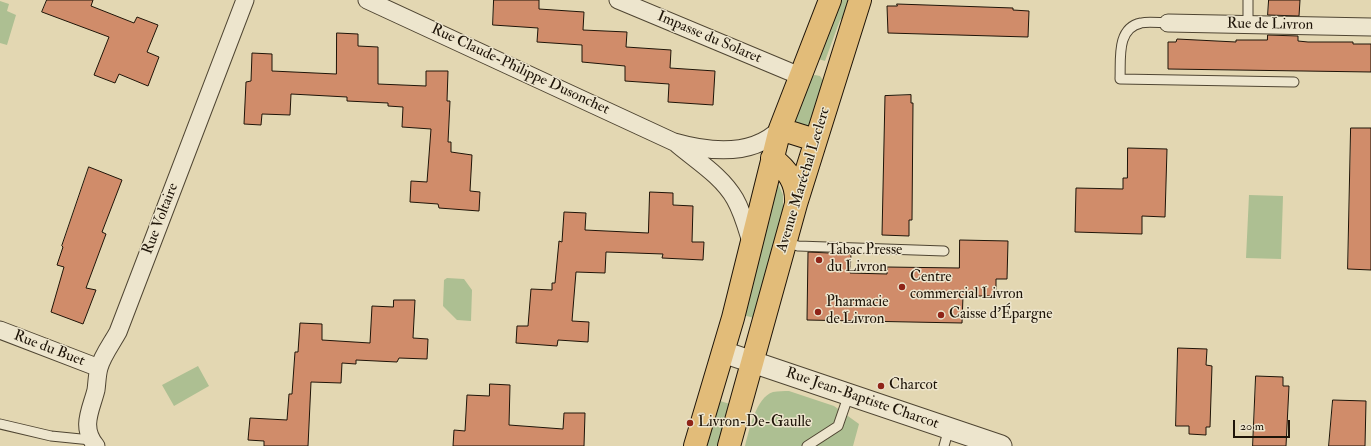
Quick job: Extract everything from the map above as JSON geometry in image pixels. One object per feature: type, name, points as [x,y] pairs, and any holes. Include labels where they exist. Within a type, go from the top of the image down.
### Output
[{"type":"main road","name":"Avenue Maréchal Leclerc","points":[[694,446],[709,392],[723,352],[752,245],[780,129],[830,0]]},
{"type":"main road","name":"Avenue Maréchal Leclerc","points":[[729,446],[796,204],[860,0]]},
{"type":"main road","points":[[802,72],[820,68],[835,77]]},
{"type":"main road","points":[[780,129],[815,140]]},
{"type":"main road","points":[[772,158],[784,168],[791,177],[796,193],[796,204]]},
{"type":"street","name":"Rue Voltaire","points":[[94,443],[88,430],[87,419],[96,389],[99,368],[118,332],[245,0]]},
{"type":"street","name":"Rue Claude-Philippe Dusonchet","points":[[367,0],[674,142],[708,149],[734,149],[772,158]]},
{"type":"street","name":"Impasse du Solaret","points":[[618,0],[802,72]]},
{"type":"street","name":"Rue de Livron","points":[[1168,23],[1371,27]]},
{"type":"street","name":"Rue Claude-Philippe Dusonchet","points":[[734,149],[763,141],[780,129]]},
{"type":"street","name":"Rue Claude-Philippe Dusonchet","points":[[674,142],[714,174],[730,192],[739,207],[752,245]]},
{"type":"street","name":"Rue du Buet","points":[[0,330],[99,368]]},
{"type":"street","name":"Rue Jean-Baptiste Charcot","points":[[723,352],[850,394],[946,437],[1001,446]]},
{"type":"lane","points":[[1248,0],[1248,24]]},
{"type":"lane","points":[[1168,23],[1143,23],[1133,26],[1128,30],[1121,43],[1120,78],[1294,82]]},
{"type":"lane","points":[[785,242],[798,246],[944,251]]},
{"type":"lane","points":[[807,446],[838,426],[850,394]]},
{"type":"lane","points":[[0,424],[51,436],[94,443]]},
{"type":"green space","points":[[838,0],[853,0],[847,16],[840,20],[825,61],[815,58]]},
{"type":"green space","points":[[0,1],[9,4],[7,11],[16,15],[7,45],[0,43]]},
{"type":"green space","points":[[811,76],[820,76],[824,82],[810,127],[792,122]]},
{"type":"green space","points":[[777,181],[783,195],[783,211],[754,318],[743,315],[770,218],[774,183]]},
{"type":"green space","points":[[1249,195],[1283,196],[1281,259],[1246,258]]},
{"type":"green space","points":[[447,278],[464,279],[472,290],[471,321],[457,320],[443,306],[444,280]]},
{"type":"green space","points":[[198,366],[209,386],[174,406],[162,385]]},
{"type":"green space","points":[[789,391],[834,406],[859,424],[853,446],[745,446],[754,415],[762,400],[773,392]]},
{"type":"green space","points":[[720,401],[730,404],[718,446],[700,446],[705,427],[712,429]]},
{"type":"building","points":[[47,0],[93,0],[91,6],[134,23],[137,17],[158,25],[147,52],[159,57],[148,86],[119,74],[115,83],[94,75],[109,37],[42,12]]},
{"type":"building","points":[[494,0],[539,0],[539,9],[584,12],[583,30],[627,32],[626,47],[671,50],[670,68],[715,71],[713,105],[668,102],[669,84],[625,81],[625,66],[582,62],[582,45],[537,42],[538,28],[493,25]]},
{"type":"building","points":[[1269,0],[1300,0],[1299,16],[1268,15]]},
{"type":"building","points":[[897,4],[1013,8],[1013,10],[1029,11],[1028,37],[888,33],[887,6],[897,6]]},
{"type":"building","points":[[337,33],[358,34],[358,46],[378,47],[378,84],[426,86],[426,71],[448,71],[447,101],[450,101],[448,142],[451,142],[451,152],[472,155],[470,191],[480,192],[479,211],[439,208],[438,204],[410,202],[411,181],[427,182],[431,129],[402,127],[403,107],[388,106],[388,103],[347,101],[347,97],[291,94],[290,115],[262,114],[261,125],[244,124],[246,82],[251,81],[252,53],[272,54],[272,71],[336,74]]},
{"type":"building","points":[[1268,35],[1298,36],[1298,41],[1308,42],[1353,42],[1353,44],[1371,44],[1371,72],[1168,69],[1168,42],[1176,42],[1177,39],[1236,42],[1236,40],[1267,40]]},
{"type":"building","points":[[911,95],[911,103],[913,103],[912,220],[909,220],[909,236],[882,235],[885,96]]},
{"type":"building","points":[[1351,128],[1371,128],[1371,270],[1348,269]]},
{"type":"building","points":[[1128,148],[1167,149],[1165,217],[1142,216],[1142,234],[1075,232],[1076,188],[1123,189],[1123,178],[1127,178]]},
{"type":"building","points":[[89,167],[122,180],[102,232],[106,234],[86,288],[96,290],[83,324],[51,312],[64,267],[57,265]]},
{"type":"building","points":[[650,192],[673,193],[673,205],[693,206],[692,242],[704,242],[703,260],[662,258],[663,254],[606,252],[605,273],[576,272],[572,321],[589,322],[588,342],[558,340],[557,346],[516,343],[517,326],[528,326],[531,289],[552,290],[552,283],[555,283],[559,241],[562,242],[564,212],[586,213],[585,230],[648,233]]},
{"type":"building","name":"Centre commercial Livron","points":[[960,240],[1008,241],[1007,279],[996,279],[996,296],[963,296],[962,323],[807,320],[808,252],[851,254],[850,273],[887,274],[887,267],[959,268]]},
{"type":"building","points":[[394,300],[415,300],[413,338],[428,339],[427,359],[399,358],[397,362],[356,360],[356,364],[342,363],[341,383],[311,382],[308,446],[264,446],[264,441],[248,440],[250,418],[287,420],[289,394],[292,394],[295,352],[298,352],[300,323],[322,324],[322,340],[370,343],[372,306],[393,307]]},
{"type":"building","points":[[1178,348],[1207,349],[1206,365],[1212,366],[1210,427],[1206,427],[1206,435],[1189,434],[1189,426],[1176,426]]},
{"type":"building","points":[[1256,376],[1283,377],[1283,386],[1289,386],[1286,446],[1253,446]]},
{"type":"building","points":[[490,384],[510,385],[509,425],[563,429],[564,413],[585,413],[584,446],[453,446],[454,430],[465,431],[467,395],[489,396]]},
{"type":"building","points":[[1333,400],[1366,401],[1365,446],[1329,446]]},
{"type":"place","name":"Tabac Presse du Livron","points":[[819,260]]},
{"type":"place","name":"Centre commercial Livron","points":[[902,287]]},
{"type":"place","name":"Pharmacie de Livron","points":[[818,312]]},
{"type":"place","name":"Caisse d'Épargne","points":[[941,315]]},
{"type":"place","name":"Charcot","points":[[881,386]]},
{"type":"place","name":"Livron-De-Gaulle","points":[[690,423]]}]
